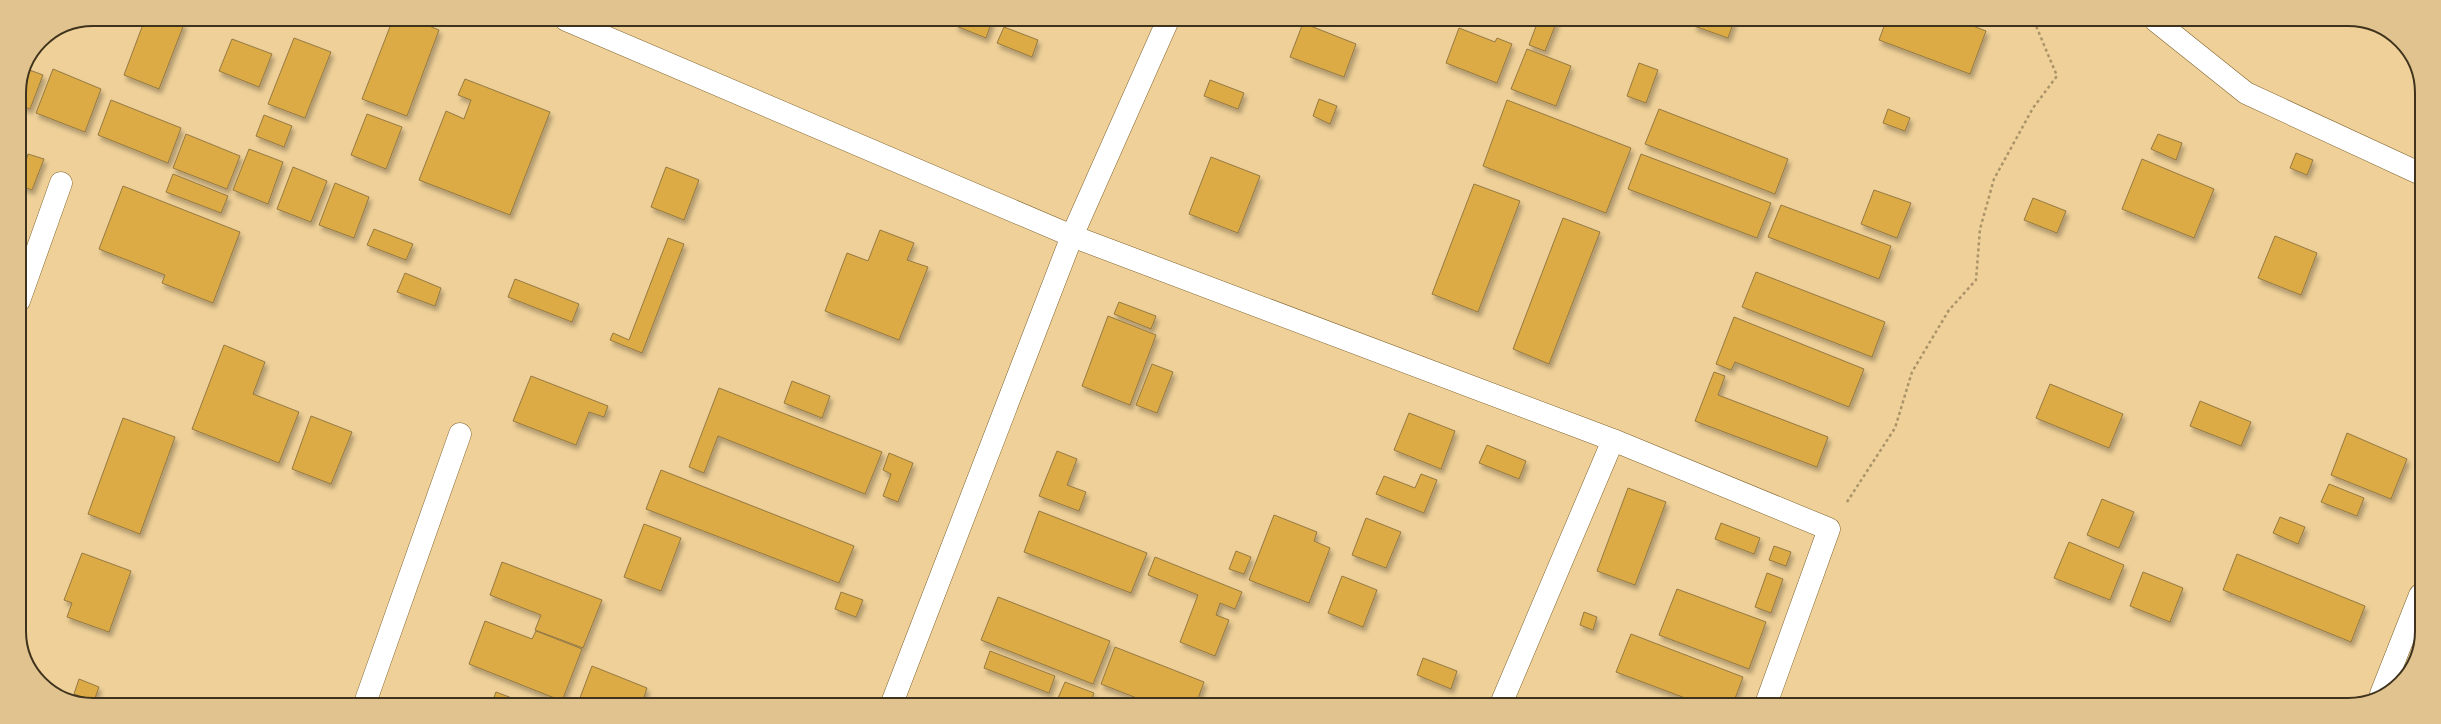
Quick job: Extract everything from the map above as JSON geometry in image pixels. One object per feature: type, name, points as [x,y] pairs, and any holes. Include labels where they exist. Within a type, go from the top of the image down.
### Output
[{"type":"street","points":[[580,26],[1072,236],[1613,440],[1829,529],[1768,698]]},
{"type":"street","points":[[894,698],[1072,236],[1165,26]]},
{"type":"street","points":[[2162,26],[2246,93],[2415,171]]},
{"type":"street","points":[[26,281],[61,183]]},
{"type":"street","points":[[367,698],[460,434]]},
{"type":"street","points":[[1504,698],[1613,440]]},
{"type":"street","points":[[2384,687],[2415,608]]},
{"type":"path","points":[[1829,529],[1895,428],[1912,372],[1949,310],[1976,280],[1980,229],[1994,179],[2033,108],[2057,76],[2036,26]]},
{"type":"building","points":[[142,26],[183,26],[159,89],[124,75]]},
{"type":"building","points":[[390,26],[429,26],[439,30],[407,116],[362,99]]},
{"type":"building","points":[[956,26],[990,26],[986,38]]},
{"type":"building","points":[[1302,26],[1311,26],[1356,44],[1344,77],[1290,57]]},
{"type":"building","points":[[1536,26],[1555,26],[1545,51],[1529,45]]},
{"type":"building","points":[[1694,26],[1732,26],[1728,38]]},
{"type":"building","points":[[1884,26],[1973,26],[1986,31],[1970,74],[1879,40]]},
{"type":"building","points":[[1004,27],[1038,40],[1032,57],[997,43]]},
{"type":"building","points":[[1459,28],[1495,42],[1497,38],[1512,44],[1497,83],[1446,63]]},
{"type":"building","points":[[294,38],[331,52],[305,118],[268,104]]},
{"type":"building","points":[[232,39],[272,54],[259,87],[219,71]]},
{"type":"building","points":[[1527,49],[1571,66],[1556,106],[1511,89]]},
{"type":"building","points":[[1639,63],[1658,70],[1646,103],[1627,96]]},
{"type":"building","points":[[53,69],[101,89],[85,132],[36,113]]},
{"type":"building","points":[[30,70],[43,75],[30,109],[26,108],[26,93],[27,80]]},
{"type":"building","points":[[465,79],[550,112],[510,215],[419,180],[446,111],[464,119],[471,100],[458,95]]},
{"type":"building","points":[[1210,80],[1244,93],[1238,109],[1204,96]]},
{"type":"building","points":[[1319,99],[1337,106],[1330,124],[1313,116]]},
{"type":"building","points":[[111,100],[181,128],[168,163],[98,135]]},
{"type":"building","points":[[1507,100],[1631,148],[1606,213],[1483,166]]},
{"type":"building","points":[[1659,109],[1788,159],[1775,194],[1645,144]]},
{"type":"building","points":[[1888,109],[1910,118],[1905,131],[1883,123]]},
{"type":"building","points":[[367,114],[402,127],[386,169],[351,155]]},
{"type":"building","points":[[264,115],[292,126],[284,147],[256,136]]},
{"type":"building","points":[[186,134],[240,156],[227,189],[173,168]]},
{"type":"building","points":[[2158,134],[2182,143],[2176,160],[2151,149]]},
{"type":"building","points":[[249,149],[283,162],[268,204],[233,190]]},
{"type":"building","points":[[2296,153],[2313,160],[2307,175],[2290,168]]},
{"type":"building","points":[[28,154],[44,159],[32,190],[26,188],[26,161]]},
{"type":"building","points":[[1641,154],[1771,203],[1757,238],[1628,189]]},
{"type":"building","points":[[1211,157],[1260,176],[1238,233],[1189,214]]},
{"type":"building","points":[[2142,159],[2214,189],[2194,238],[2122,209]]},
{"type":"building","points":[[293,167],[327,181],[311,222],[277,209]]},
{"type":"building","points":[[666,167],[699,180],[684,220],[651,207]]},
{"type":"building","points":[[173,174],[228,196],[221,213],[166,192]]},
{"type":"building","points":[[335,183],[369,197],[354,238],[319,225]]},
{"type":"building","points":[[1474,184],[1520,201],[1478,312],[1432,294]]},
{"type":"building","points":[[123,186],[240,232],[213,303],[162,283],[165,275],[99,249]]},
{"type":"building","points":[[1874,190],[1911,203],[1897,238],[1861,224]]},
{"type":"building","points":[[2033,198],[2066,211],[2057,233],[2024,220]]},
{"type":"building","points":[[1781,205],[1891,246],[1879,279],[1768,237]]},
{"type":"building","points":[[1563,218],[1600,232],[1549,364],[1513,349]]},
{"type":"building","points":[[374,229],[413,244],[406,260],[367,245]]},
{"type":"building","points":[[880,230],[914,243],[907,260],[928,267],[899,340],[825,311],[847,253],[868,261]]},
{"type":"building","points":[[2275,236],[2317,253],[2301,295],[2258,278]]},
{"type":"building","points":[[668,238],[684,244],[642,353],[610,340],[613,333],[629,340]]},
{"type":"building","points":[[1756,272],[1885,322],[1872,357],[1742,307]]},
{"type":"building","points":[[405,273],[441,288],[435,306],[397,292]]},
{"type":"building","points":[[515,279],[579,304],[572,322],[508,297]]},
{"type":"building","points":[[1119,302],[1156,316],[1151,329],[1114,314]]},
{"type":"building","points":[[1108,316],[1156,335],[1130,405],[1082,386]]},
{"type":"building","points":[[1734,317],[1864,369],[1849,407],[1735,362],[1731,370],[1716,364]]},
{"type":"building","points":[[224,345],[265,362],[253,394],[299,412],[279,463],[192,429]]},
{"type":"building","points":[[1152,364],[1173,372],[1157,413],[1136,405]]},
{"type":"building","points":[[1714,372],[1725,376],[1718,395],[1828,437],[1817,467],[1695,421]]},
{"type":"building","points":[[531,376],[608,406],[604,417],[589,412],[576,445],[513,421]]},
{"type":"building","points":[[792,381],[830,396],[822,418],[784,403]]},
{"type":"building","points":[[2050,384],[2123,414],[2109,448],[2036,418]]},
{"type":"building","points":[[719,388],[882,452],[865,494],[718,436],[704,473],[689,467]]},
{"type":"building","points":[[2200,401],[2251,422],[2241,446],[2190,426]]},
{"type":"building","points":[[1409,413],[1455,431],[1441,469],[1394,450]]},
{"type":"building","points":[[311,416],[352,432],[331,484],[292,469]]},
{"type":"building","points":[[123,418],[175,437],[140,534],[88,514]]},
{"type":"building","points":[[2347,433],[2407,459],[2391,499],[2331,475]]},
{"type":"building","points":[[1487,445],[1526,461],[1519,479],[1479,463]]},
{"type":"building","points":[[1057,451],[1077,459],[1067,485],[1086,492],[1079,511],[1039,496]]},
{"type":"building","points":[[889,453],[913,463],[898,502],[883,496],[891,474],[883,470]]},
{"type":"building","points":[[661,470],[854,546],[839,583],[646,509]]},
{"type":"building","points":[[1421,474],[1437,480],[1424,513],[1376,494],[1384,476],[1415,488]]},
{"type":"building","points":[[2329,484],[2364,498],[2357,516],[2321,502]]},
{"type":"building","points":[[1628,488],[1666,502],[1635,585],[1597,571]]},
{"type":"building","points":[[2102,499],[2134,512],[2119,548],[2087,535]]},
{"type":"building","points":[[1039,511],[1147,553],[1131,593],[1024,552]]},
{"type":"building","points":[[1274,515],[1317,532],[1314,541],[1330,548],[1309,603],[1249,580]]},
{"type":"building","points":[[2280,517],[2305,527],[2298,544],[2273,533]]},
{"type":"building","points":[[1366,518],[1401,532],[1386,568],[1352,555]]},
{"type":"building","points":[[1721,523],[1760,538],[1754,554],[1715,539]]},
{"type":"building","points":[[644,524],[681,538],[661,591],[624,577]]},
{"type":"building","points":[[2069,542],[2124,565],[2110,600],[2054,578]]},
{"type":"building","points":[[1774,546],[1791,552],[1786,566],[1769,560]]},
{"type":"building","points":[[1236,551],[1251,557],[1244,574],[1229,569]]},
{"type":"building","points":[[82,553],[131,571],[109,632],[67,617],[72,603],[64,600]]},
{"type":"building","points":[[2237,554],[2365,606],[2351,642],[2223,590]]},
{"type":"building","points":[[1155,557],[1242,592],[1235,609],[1220,603],[1216,615],[1229,620],[1215,656],[1180,642],[1198,595],[1148,575]]},
{"type":"building","points":[[502,562],[602,600],[583,648],[535,630],[541,615],[490,595]]},
{"type":"building","points":[[2143,572],[2183,588],[2170,622],[2130,606]]},
{"type":"building","points":[[1767,573],[1783,579],[1771,613],[1755,607]]},
{"type":"building","points":[[1342,576],[1377,590],[1363,627],[1328,613]]},
{"type":"building","points":[[1677,589],[1766,622],[1749,669],[1659,635]]},
{"type":"building","points":[[841,592],[863,600],[856,617],[835,609]]},
{"type":"building","points":[[998,597],[1110,641],[1093,684],[981,640]]},
{"type":"building","points":[[1584,612],[1597,617],[1593,630],[1580,625]]},
{"type":"building","points":[[485,621],[532,639],[536,631],[582,649],[563,698],[554,698],[469,664]]},
{"type":"building","points":[[1631,634],[1743,677],[1735,698],[1685,698],[1616,672]]},
{"type":"building","points":[[1115,647],[1204,682],[1198,698],[1137,698],[1101,684]]},
{"type":"building","points":[[990,651],[1055,676],[1049,693],[984,668]]},
{"type":"building","points":[[1423,658],[1457,671],[1451,689],[1417,675]]},
{"type":"building","points":[[592,666],[647,688],[644,698],[580,698]]},
{"type":"building","points":[[79,679],[99,687],[95,698],[82,697],[74,694]]},
{"type":"building","points":[[1065,682],[1094,693],[1092,698],[1058,698]]},
{"type":"building","points":[[496,692],[512,698],[494,698]]}]
